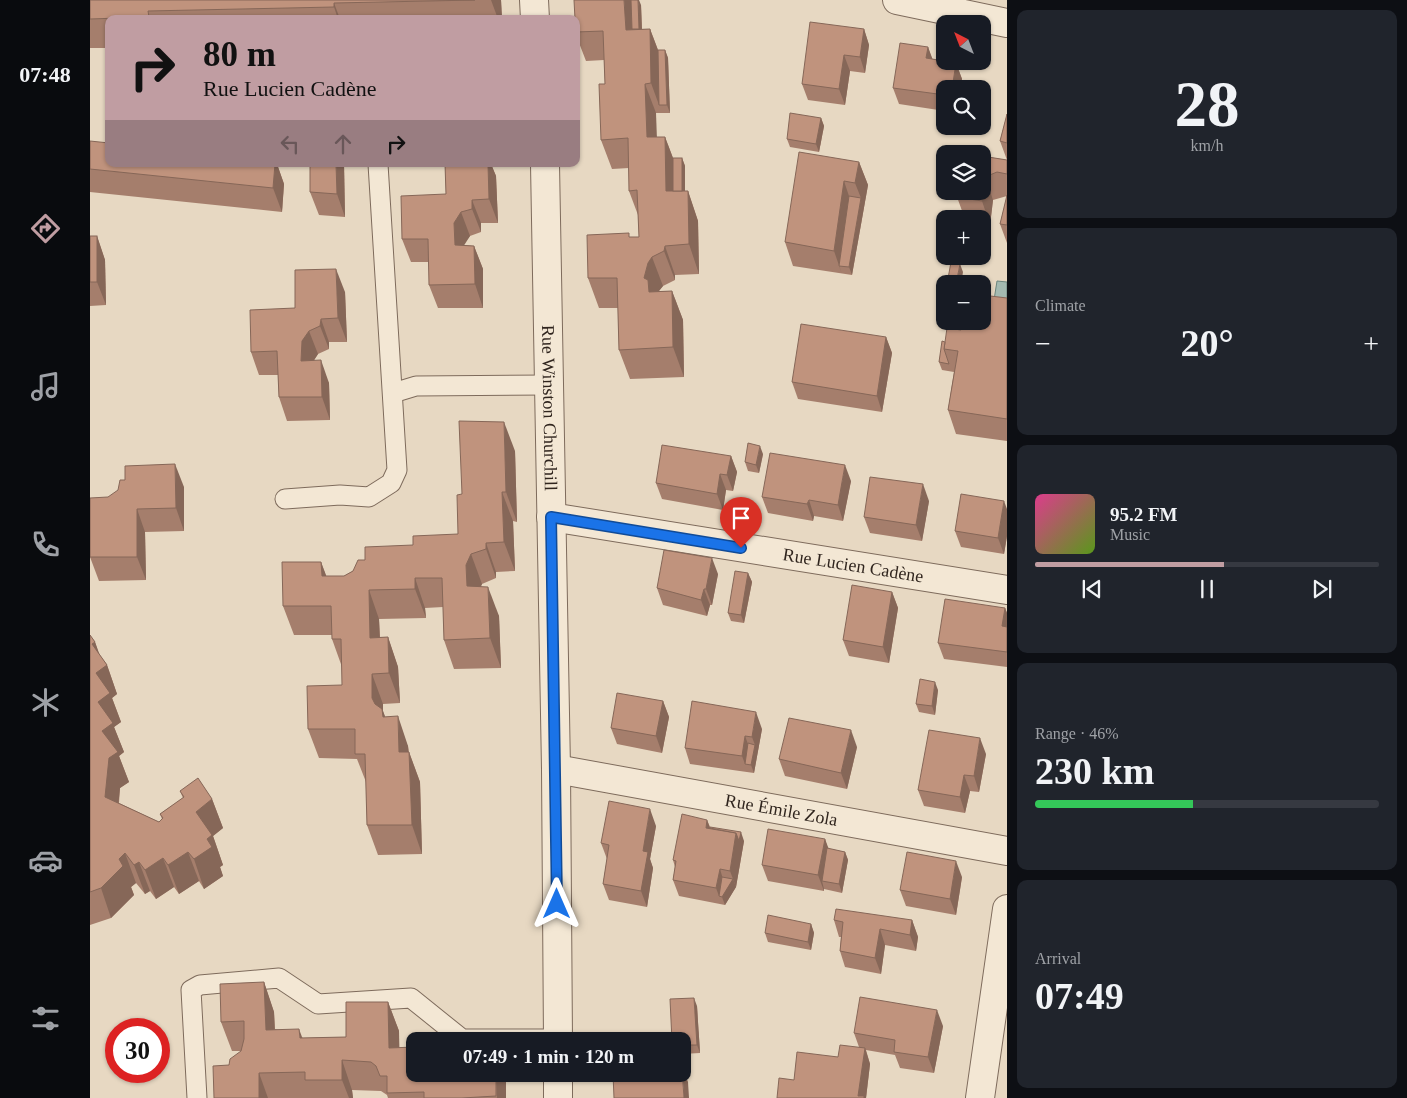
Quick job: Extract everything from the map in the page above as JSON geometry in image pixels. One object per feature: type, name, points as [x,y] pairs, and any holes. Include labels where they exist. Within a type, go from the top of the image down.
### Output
[{"type":"street","points":[[534,0],[535,15]]},
{"type":"street","points":[[897,0],[1007,23]]},
{"type":"street","name":"Rue Winston Churchill","points":[[544,167],[556,769],[558,1032]]},
{"type":"street","name":"Rue Lucien Cadène","points":[[551,517],[1007,590]]},
{"type":"street","name":"Rue Émile Zola","points":[[556,769],[1007,851]]},
{"type":"street","points":[[980,1098],[1007,909]]},
{"type":"street","points":[[558,1082],[558,1098]]},
{"type":"lane","points":[[284,499],[340,495],[369,497],[391,483],[397,470],[378,167]]},
{"type":"lane","points":[[393,393],[416,386],[548,385]]},
{"type":"lane","points":[[197,1098],[191,990],[200,985],[280,978],[318,1004],[411,998],[453,1032]]},
{"type":"shaded area","points":[[997,281],[1007,282],[1007,302],[994,300]]},
{"type":"building","points":[[90,0],[475,0],[334,3],[334,7],[148,11],[149,15],[105,15],[105,18],[90,19]]},
{"type":"building","points":[[574,0],[624,0],[626,30],[650,29],[651,83],[645,84],[647,137],[665,137],[666,191],[688,191],[689,244],[665,246],[664,251],[652,257],[648,263],[644,278],[648,280],[649,292],[672,291],[673,347],[619,350],[617,278],[588,278],[587,235],[629,233],[629,237],[639,237],[637,190],[629,191],[628,138],[601,140],[599,84],[605,84],[603,31],[580,32],[580,15],[575,15]]},
{"type":"building","points":[[631,0],[638,0],[639,29],[632,29]]},
{"type":"building","points":[[810,22],[864,29],[860,57],[844,55],[839,89],[802,84]]},
{"type":"building","points":[[900,43],[928,47],[926,58],[936,60],[936,70],[955,70],[953,80],[936,80],[936,94],[893,88]]},
{"type":"building","points":[[658,50],[665,50],[667,105],[659,105]]},
{"type":"building","points":[[790,113],[821,118],[816,144],[787,139]]},
{"type":"building","points":[[1007,114],[1007,143],[1000,141]]},
{"type":"building","points":[[90,141],[105,143],[105,167],[275,167],[273,188],[90,169]]},
{"type":"building","points":[[799,152],[859,162],[855,183],[844,181],[834,251],[785,242]]},
{"type":"building","points":[[991,157],[1007,160],[1007,174],[997,172],[991,174]]},
{"type":"building","points":[[673,158],[682,158],[682,191],[673,191]]},
{"type":"building","points":[[310,167],[336,167],[337,194],[310,192]]},
{"type":"building","points":[[445,167],[488,167],[489,199],[472,200],[472,209],[461,212],[454,223],[455,245],[474,246],[475,284],[429,285],[428,239],[402,239],[401,196],[446,194]]},
{"type":"building","points":[[1007,195],[1007,225],[1000,224]]},
{"type":"building","points":[[849,196],[861,198],[849,267],[839,266]]},
{"type":"building","points":[[90,236],[97,236],[97,282],[90,282]]},
{"type":"building","points":[[950,265],[960,265],[958,275],[949,275]]},
{"type":"building","points":[[336,269],[338,318],[321,319],[320,326],[309,331],[302,341],[301,361],[321,360],[322,397],[279,397],[277,351],[251,352],[250,310],[295,308],[295,270]]},
{"type":"building","points":[[991,296],[1007,298],[1007,419],[948,410],[958,351],[944,349],[947,330],[991,330]]},
{"type":"building","points":[[801,324],[886,337],[877,396],[792,382]]},
{"type":"building","points":[[942,341],[945,342],[944,349],[949,364],[939,362]]},
{"type":"building","points":[[459,421],[504,422],[506,492],[502,492],[504,542],[486,543],[486,549],[471,554],[466,565],[467,586],[488,587],[490,638],[444,640],[442,578],[415,578],[415,589],[369,590],[370,638],[388,637],[389,673],[372,674],[372,698],[375,704],[382,709],[383,717],[398,716],[399,752],[409,752],[412,825],[367,825],[365,754],[355,754],[355,729],[308,729],[307,686],[342,685],[341,639],[332,639],[331,606],[283,606],[282,562],[321,562],[322,576],[344,576],[353,571],[358,560],[365,560],[365,547],[413,545],[413,536],[458,534],[457,495],[462,494]]},
{"type":"building","points":[[748,443],[760,446],[756,465],[745,462]]},
{"type":"building","points":[[662,445],[731,456],[727,475],[720,474],[717,494],[656,483]]},
{"type":"building","points":[[770,453],[845,465],[838,505],[809,500],[807,504],[762,497]]},
{"type":"building","points":[[175,464],[176,508],[137,509],[137,557],[90,557],[90,498],[108,497],[118,490],[120,480],[125,480],[125,466]]},
{"type":"building","points":[[870,477],[923,484],[916,525],[864,517]]},
{"type":"building","points":[[961,494],[1004,501],[998,538],[955,531]]},
{"type":"building","points":[[664,550],[712,558],[706,589],[704,589],[701,600],[657,588]]},
{"type":"building","points":[[735,571],[748,573],[741,615],[728,613]]},
{"type":"building","points":[[852,585],[892,592],[883,647],[843,640]]},
{"type":"building","points":[[945,599],[1005,608],[1002,626],[1007,627],[1007,652],[938,643]]},
{"type":"building","points":[[90,635],[95,642],[92,644],[107,665],[96,673],[110,693],[98,702],[113,723],[102,731],[118,752],[109,758],[105,797],[159,822],[163,818],[160,814],[184,797],[180,791],[198,778],[212,799],[196,812],[212,835],[207,839],[212,847],[194,859],[188,852],[168,865],[163,858],[145,870],[139,862],[134,865],[125,853],[119,859],[123,866],[101,888],[90,892]]},
{"type":"building","points":[[920,679],[935,682],[932,706],[916,704]]},
{"type":"building","points":[[617,693],[663,701],[656,736],[611,728]]},
{"type":"building","points":[[692,701],[756,712],[752,737],[745,736],[742,756],[685,748]]},
{"type":"building","points":[[789,718],[851,730],[841,773],[779,759]]},
{"type":"building","points":[[929,730],[980,738],[974,776],[964,775],[960,797],[918,790]]},
{"type":"building","points":[[748,743],[755,745],[751,765],[745,764]]},
{"type":"building","points":[[609,801],[650,809],[643,851],[648,852],[641,891],[603,884],[609,845],[601,843]]},
{"type":"building","points":[[682,814],[707,820],[706,828],[736,833],[730,871],[720,869],[716,888],[673,880],[676,861],[673,860]]},
{"type":"building","points":[[710,827],[741,832],[739,841],[736,833]]},
{"type":"building","points":[[768,829],[825,839],[818,875],[762,865]]},
{"type":"building","points":[[827,848],[845,852],[839,884],[822,881]]},
{"type":"building","points":[[907,852],[956,861],[950,899],[900,890]]},
{"type":"building","points":[[722,877],[733,879],[722,897],[719,896]]},
{"type":"building","points":[[836,909],[912,920],[910,935],[880,929],[875,958],[840,951],[843,922],[834,920]]},
{"type":"building","points":[[768,915],[811,924],[808,942],[765,933]]},
{"type":"building","points":[[264,982],[266,1030],[299,1029],[300,1038],[346,1037],[346,1002],[388,1002],[389,1048],[406,1047],[406,1082],[496,1082],[496,1096],[424,1098],[424,1092],[387,1093],[387,1076],[380,1076],[376,1066],[371,1062],[342,1060],[342,1080],[305,1080],[305,1072],[259,1073],[259,1098],[214,1098],[213,1066],[229,1065],[230,1059],[241,1051],[244,1039],[244,1021],[221,1022],[220,984]]},
{"type":"building","points":[[860,997],[937,1010],[928,1057],[894,1052],[895,1040],[854,1033]]},
{"type":"building","points":[[694,998],[697,1045],[691,1045],[691,1032],[672,1032],[670,999]]},
{"type":"building","points":[[840,1045],[865,1048],[858,1096],[864,1096],[864,1098],[777,1098],[779,1078],[794,1080],[797,1052],[838,1057]]},
{"type":"building","points":[[613,1082],[683,1082],[684,1098],[614,1098]]},
{"type":"route","points":[[557,904],[551,517],[741,548]]}]
